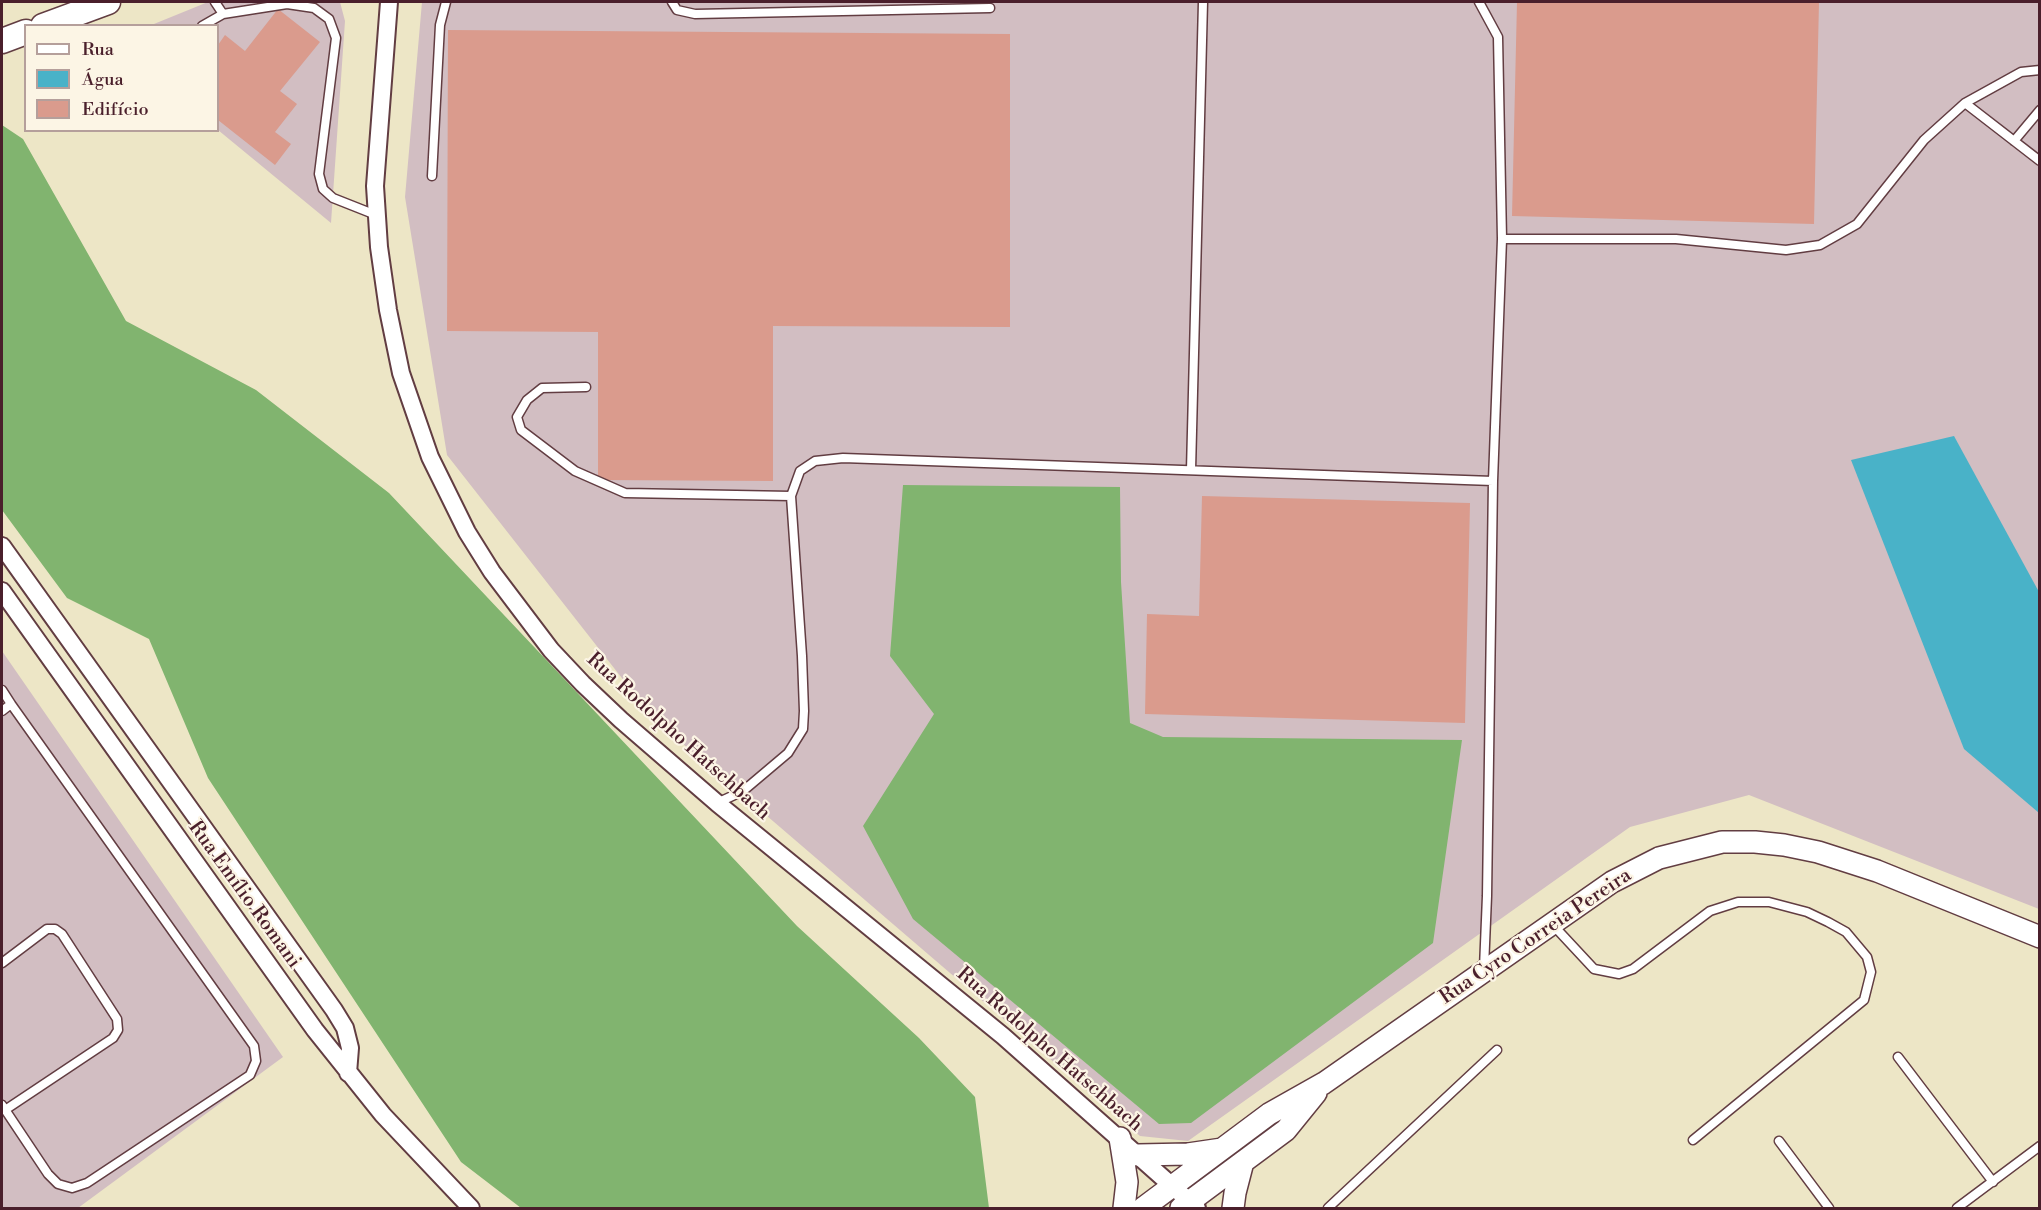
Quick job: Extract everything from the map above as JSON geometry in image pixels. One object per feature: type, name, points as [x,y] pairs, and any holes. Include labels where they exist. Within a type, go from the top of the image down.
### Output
[{"type":"main road","points":[[48,24],[108,2]]},
{"type":"main road","points":[[2,41],[24,33]]},
{"type":"street","name":"Rua Rodolpho Hatschbach","points":[[389,2],[376,156],[376,215],[388,310],[401,373],[430,457],[467,532],[517,606],[559,658],[621,720],[717,803],[967,1006],[1120,1138],[1173,1186],[1189,1206]]},
{"type":"street","points":[[2,546],[334,1010],[345,1028],[350,1048],[348,1073]]},
{"type":"street","name":"Rua Emílio Romani","points":[[2,591],[315,1030],[382,1115],[471,1209]]},
{"type":"street","name":"Rua Cyro Correia Pereira","points":[[1143,1209],[1269,1114],[1324,1083],[1612,882],[1659,858],[1722,842],[1784,845],[1818,852],[1877,871],[2040,937]]},
{"type":"street","name":"Rua Cyro Correia Pereira","points":[[1189,1206],[1286,1130],[1324,1083]]},
{"type":"street","points":[[1120,1138],[1126,1182],[1124,1209]]},
{"type":"street","points":[[1138,1155],[1188,1154],[1222,1149]]},
{"type":"street","points":[[1233,1209],[1243,1162]]},
{"type":"lane","points":[[215,2],[223,14]]},
{"type":"lane","points":[[432,176],[440,25],[446,2]]},
{"type":"lane","points":[[672,2],[677,10],[695,14],[990,8]]},
{"type":"lane","points":[[1191,470],[1203,2]]},
{"type":"lane","points":[[1479,2],[1498,37],[1502,239],[1493,481],[1487,897],[1483,971]]},
{"type":"lane","points":[[206,24],[223,14],[287,4],[314,8],[329,19],[336,39],[320,174],[323,189],[333,198],[376,215]]},
{"type":"lane","points":[[1502,239],[1676,240],[1786,250],[1820,245],[1857,224],[1924,140],[1965,103],[2021,72],[2040,70]]},
{"type":"lane","points":[[1965,103],[2040,161]]},
{"type":"lane","points":[[2014,141],[2040,110]]},
{"type":"lane","points":[[586,387],[543,388],[527,400],[517,417],[522,430],[575,471],[625,493],[791,496]]},
{"type":"lane","points":[[717,803],[743,791],[788,753],[803,729],[802,656],[791,496],[800,471],[814,461],[843,458],[1493,481]]},
{"type":"lane","points":[[2,690],[254,1046],[256,1061],[250,1075],[87,1183],[72,1188],[58,1184],[48,1174],[3,1108],[113,1038],[118,1030],[117,1019],[62,934],[55,929],[47,929],[2,963]]},
{"type":"lane","points":[[2,711],[11,704]]},
{"type":"lane","points":[[1552,924],[1594,969],[1619,974],[1633,969],[1710,911],[1738,902],[1769,902],[1807,912],[1846,932],[1867,957],[1871,972],[1864,1000],[1693,1140]]},
{"type":"lane","points":[[1329,1209],[1497,1050]]},
{"type":"lane","points":[[1898,1057],[1993,1182]]},
{"type":"lane","points":[[1779,1141],[1829,1209]]},
{"type":"lane","points":[[1957,1209],[2040,1146]]},
{"type":"shaded area","points":[[208,2],[340,2],[345,21],[331,223],[219,131],[219,24],[154,24]]},
{"type":"shaded area","points":[[422,2],[2039,2],[2039,909],[1749,795],[1630,827],[1188,1141],[1140,1136],[654,719],[447,455],[405,197]]},
{"type":"shaded area","points":[[2,651],[283,1057],[78,1208],[2,1208]]},
{"type":"green space","points":[[2,125],[23,139],[126,321],[256,390],[389,493],[797,926],[919,1038],[975,1097],[989,1208],[521,1208],[461,1162],[208,778],[149,639],[67,598],[2,510]]},
{"type":"green space","points":[[903,485],[1120,487],[1121,582],[1130,723],[1163,737],[1462,740],[1433,943],[1191,1123],[1159,1124],[913,919],[863,826],[934,714],[890,656]]},
{"type":"water","points":[[1954,436],[2039,592],[2039,813],[1964,749],[1851,460]]},
{"type":"building","points":[[1517,2],[1819,2],[1814,224],[1512,216]]},
{"type":"building","points":[[278,9],[320,42],[280,91],[297,104],[275,132],[291,144],[275,165],[219,121],[219,44],[225,35],[245,51]]},
{"type":"building","points":[[448,30],[1010,34],[1010,327],[773,326],[773,481],[598,480],[598,332],[447,331]]},
{"type":"building","points":[[1202,496],[1470,503],[1465,723],[1145,714],[1147,614],[1199,616]]}]
